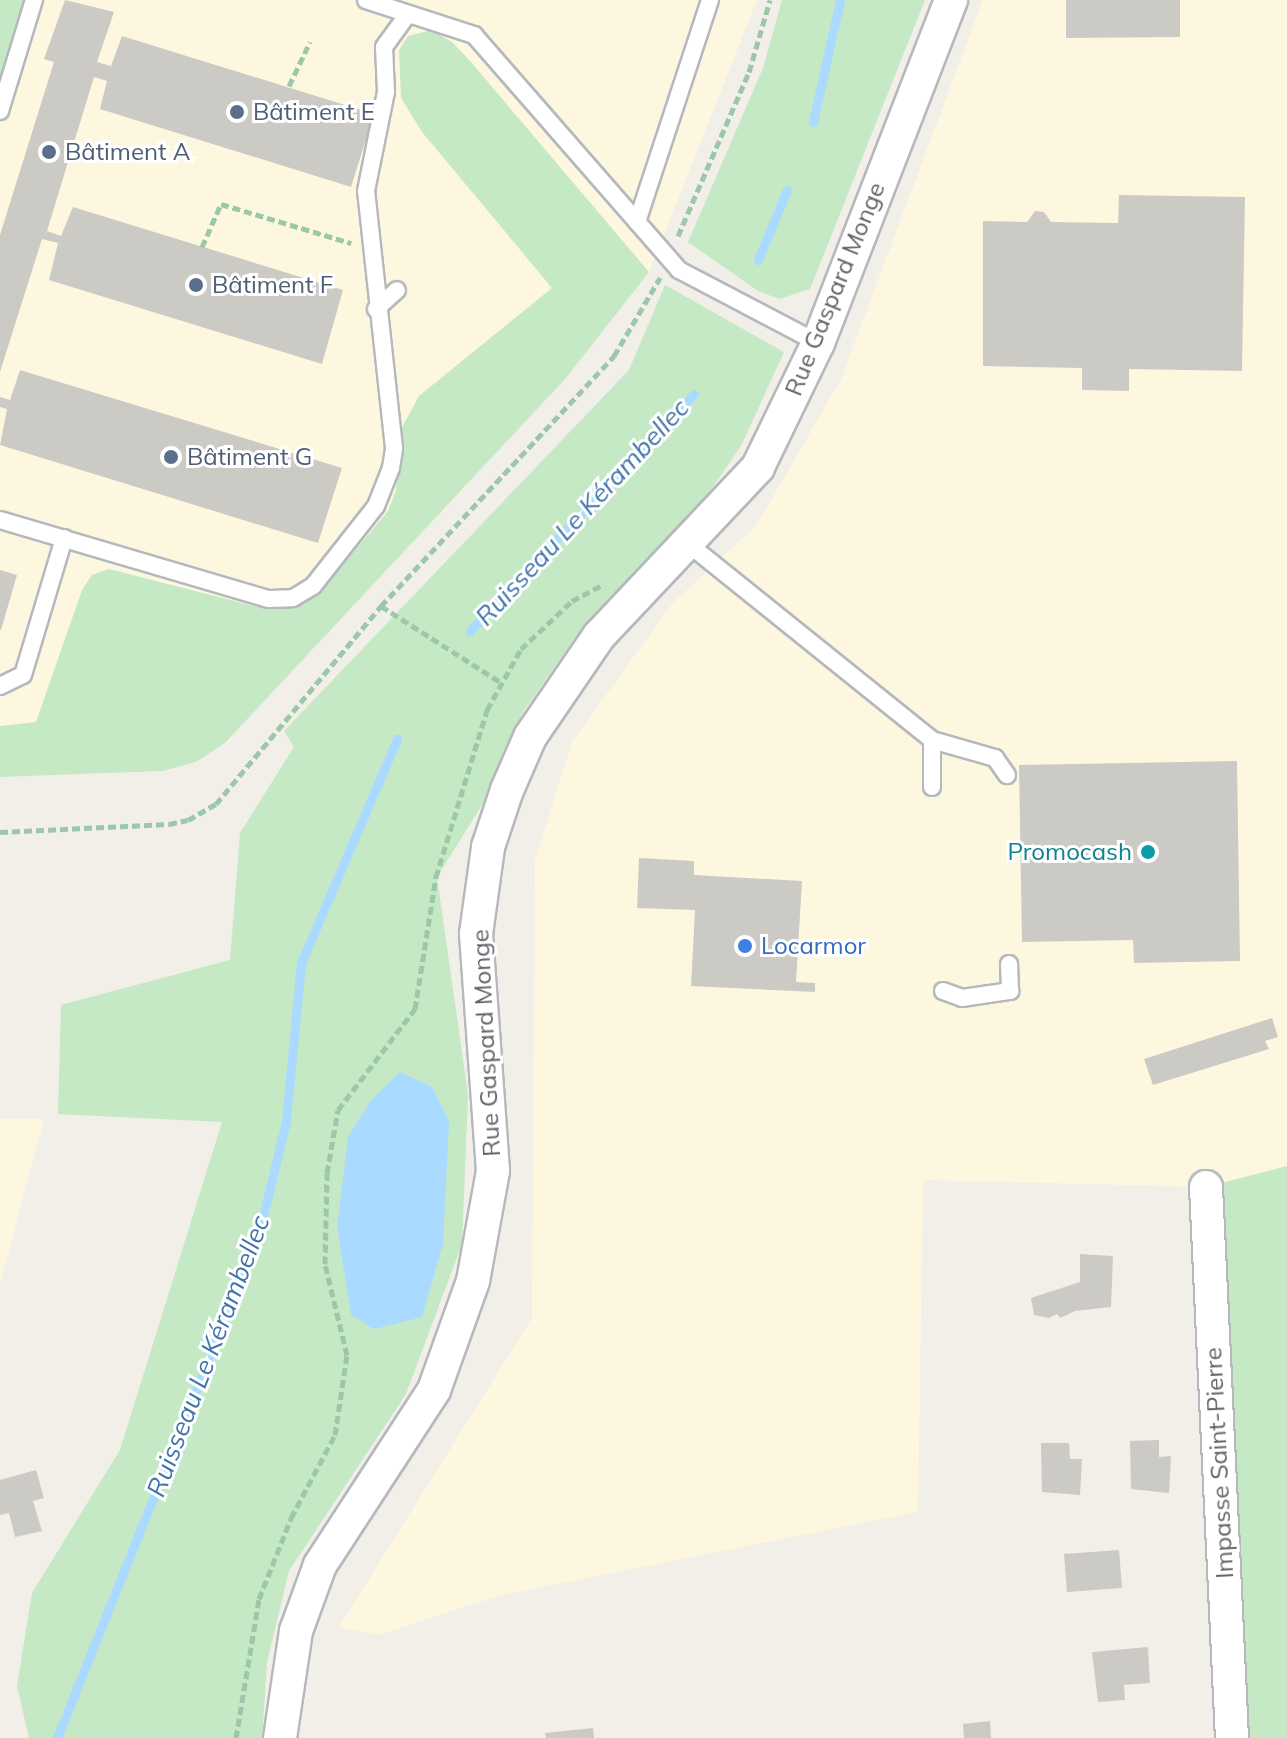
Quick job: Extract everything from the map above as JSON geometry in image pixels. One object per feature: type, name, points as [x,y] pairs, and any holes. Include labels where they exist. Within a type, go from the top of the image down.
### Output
[{"type":"street","name":"Rue Gaspard Monge","points":[[280,1738],[296,1631],[320,1565],[434,1390],[473,1281],[493,1171],[476,934],[488,847],[530,737],[599,636],[655,571],[758,467],[818,343],[951,0]]},
{"type":"street","name":"Impasse Saint-Pierre","points":[[1206,1187],[1232,1738]]},
{"type":"lane","points":[[0,111],[34,0]]},
{"type":"lane","points":[[366,0],[388,3],[408,14],[477,38],[679,270],[818,343]]},
{"type":"lane","points":[[637,222],[710,0]]},
{"type":"lane","points":[[0,520],[269,599],[304,593],[376,506],[386,485],[394,448],[392,375],[377,308],[366,191],[386,92],[384,47],[408,14]]},
{"type":"lane","points":[[368,215],[383,202]]},
{"type":"lane","points":[[377,308],[397,290]]},
{"type":"lane","points":[[0,686],[23,675],[64,538]]},
{"type":"lane","points":[[686,542],[932,740],[995,758],[1007,775]]},
{"type":"lane","points":[[932,740],[932,787]]},
{"type":"lane","points":[[943,991],[962,998],[1010,991],[1009,964]]},
{"type":"path","points":[[0,832],[169,824],[207,810],[381,606],[614,356],[668,258],[749,72],[770,0]]},
{"type":"path","points":[[289,86],[310,42]]},
{"type":"path","points":[[202,247],[221,204],[372,249]]},
{"type":"path","points":[[236,1738],[259,1599],[291,1518],[335,1435],[347,1355],[325,1264],[327,1173],[338,1110],[415,1009],[436,877],[487,710],[521,649],[572,601],[614,579],[655,571]]},
{"type":"path","points":[[381,606],[502,683]]},
{"type":"shaded area","points":[[0,0],[757,0],[649,272],[566,378],[225,743],[196,762],[163,771],[0,777]]},
{"type":"shaded area","points":[[983,0],[1287,0],[1287,1166],[1206,1187],[923,1180],[918,1512],[498,1596],[378,1635],[339,1627],[532,1318],[535,860],[572,742],[672,604],[757,525],[841,379]]},
{"type":"shaded area","points":[[0,1119],[44,1119],[0,1284]]},
{"type":"green space","points":[[0,0],[31,0],[0,90]]},
{"type":"green space","points":[[782,0],[925,0],[810,289],[779,299],[758,291],[688,242],[763,68]]},
{"type":"green space","points":[[431,30],[452,42],[471,62],[649,272],[566,378],[225,743],[196,762],[163,771],[0,777],[0,726],[36,722],[82,590],[92,575],[109,569],[258,607],[301,603],[337,572],[388,511],[396,490],[399,433],[419,396],[552,288],[422,132],[401,98],[399,50],[408,36]]},
{"type":"green space","points":[[665,285],[784,352],[742,444],[698,509],[579,632],[523,712],[490,792],[437,877],[468,1095],[462,1244],[406,1394],[289,1571],[267,1662],[262,1738],[29,1738],[17,1686],[32,1593],[120,1450],[222,1122],[58,1114],[61,1005],[230,960],[240,833],[294,747],[284,731],[629,370]]},
{"type":"green space","points":[[1287,1166],[1287,1738],[1232,1738],[1206,1187]]},
{"type":"water","points":[[400,1072],[432,1087],[449,1121],[443,1244],[422,1317],[374,1329],[351,1315],[337,1226],[348,1137],[371,1100]]},
{"type":"building","points":[[65,0],[114,12],[97,62],[111,66],[122,36],[374,114],[351,187],[100,109],[107,81],[94,77],[47,231],[61,236],[73,207],[343,290],[322,364],[49,280],[58,243],[42,239],[0,372],[0,235],[54,62],[44,59]]},
{"type":"building","points":[[1066,0],[1180,0],[1180,37],[1066,38]]},
{"type":"building","points":[[1119,195],[1245,197],[1242,371],[1129,369],[1129,391],[1082,390],[1082,368],[983,366],[983,221],[1027,222],[1035,211],[1044,212],[1051,222],[1118,223]]},
{"type":"building","name":"Bâtiment G","points":[[20,370],[342,468],[318,543],[0,445],[7,409],[0,407],[0,397],[10,400]]},
{"type":"building","points":[[0,570],[17,575],[1,630],[0,630]]},
{"type":"building","name":"Promocash","points":[[1237,761],[1240,961],[1134,963],[1133,940],[1022,942],[1019,765]]},
{"type":"building","name":"Locarmor","points":[[639,858],[694,861],[694,875],[802,881],[796,982],[815,983],[815,992],[691,986],[695,910],[637,908]]},
{"type":"building","points":[[1272,1018],[1278,1037],[1265,1041],[1269,1049],[1153,1085],[1144,1059]]},
{"type":"building","points":[[1080,1254],[1113,1256],[1111,1307],[1075,1311],[1060,1318],[1057,1314],[1049,1318],[1034,1315],[1031,1298],[1080,1282]]},
{"type":"building","points":[[1159,1440],[1159,1457],[1171,1456],[1169,1493],[1131,1489],[1130,1441]]},
{"type":"building","points":[[1041,1443],[1069,1443],[1070,1459],[1082,1459],[1080,1495],[1042,1492]]},
{"type":"building","points":[[36,1470],[44,1498],[33,1501],[42,1531],[15,1537],[9,1513],[0,1515],[0,1480]]},
{"type":"building","points":[[1119,1550],[1122,1588],[1067,1592],[1064,1554]]},
{"type":"building","points":[[1148,1647],[1150,1683],[1124,1685],[1125,1700],[1098,1702],[1092,1652]]},
{"type":"building","points":[[990,1721],[991,1738],[964,1738],[963,1724]]},
{"type":"building","points":[[593,1728],[594,1738],[546,1738],[545,1733]]},
{"type":"waterway","name":"Ruisseau Le Kérambellec","points":[[813,122],[840,0]]},
{"type":"waterway","name":"Ruisseau Le Kérambellec","points":[[758,260],[787,190]]},
{"type":"waterway","name":"Ruisseau Le Kérambellec","points":[[470,631],[694,394]]},
{"type":"waterway","name":"Ruisseau Le Kérambellec","points":[[57,1738],[259,1233],[286,1121],[301,963],[397,739]]},
{"type":"place","name":"Bâtiment E","points":[[237,112]]},
{"type":"place","name":"Bâtiment A","points":[[49,152]]},
{"type":"place","name":"Bâtiment F","points":[[196,285]]},
{"type":"place","name":"Bâtiment G","points":[[171,457]]},
{"type":"place","name":"Promocash","points":[[1148,852]]},
{"type":"place","name":"Locarmor","points":[[745,946]]}]
